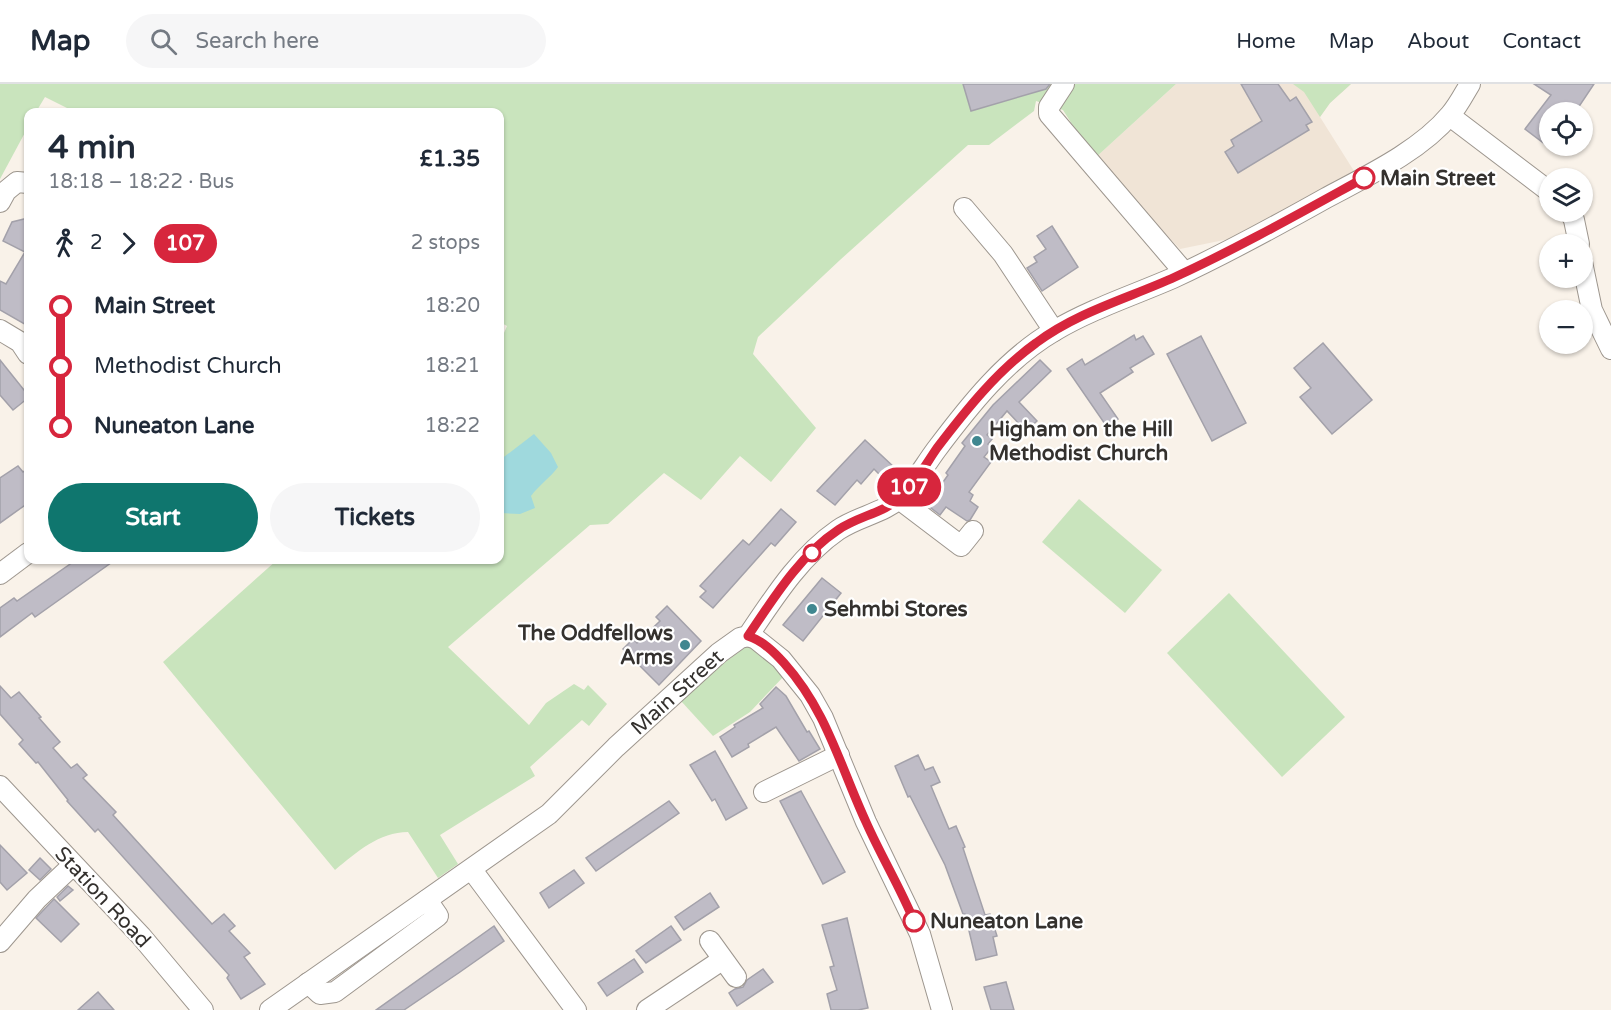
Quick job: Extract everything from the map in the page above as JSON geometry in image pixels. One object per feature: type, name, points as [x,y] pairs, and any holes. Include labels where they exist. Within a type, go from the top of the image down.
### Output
[{"type":"street","points":[[1064,84],[1049,107],[1049,114],[1184,272]]},
{"type":"street","name":"Main Street","points":[[270,1010],[549,814],[616,747],[719,653],[740,638],[748,636],[769,603],[818,547],[839,529],[863,516],[886,508],[899,499],[984,391],[1023,353],[1054,331],[1262,234],[1389,164],[1425,138],[1450,116],[1470,84]]},
{"type":"street","points":[[1450,116],[1539,184]]},
{"type":"street","points":[[0,202],[6,191],[17,182],[24,183]]},
{"type":"street","points":[[964,208],[1003,254],[1054,331]]},
{"type":"street","points":[[1587,288],[1592,310],[1611,349]]},
{"type":"street","points":[[0,330],[20,342],[24,348]]},
{"type":"street","points":[[899,499],[961,546],[973,531]]},
{"type":"street","points":[[0,574],[24,556]]},
{"type":"street","points":[[748,636],[768,647],[795,675],[810,694],[823,718],[866,822],[920,934],[942,1010]]},
{"type":"street","points":[[764,792],[839,755]]},
{"type":"street","name":"Station Road","points":[[0,786],[141,936],[203,1010]]},
{"type":"street","points":[[0,942],[37,899],[74,865]]},
{"type":"street","points":[[472,870],[576,1010]]},
{"type":"street","points":[[710,941],[736,977]]},
{"type":"street","points":[[647,1010],[722,960]]},
{"type":"shaded area","points":[[1176,84],[1351,84],[1330,103],[1320,117],[1354,171],[1234,238],[1180,249],[1094,159]]},
{"type":"green space","points":[[0,84],[1176,84],[1094,159],[1063,110],[1036,101],[1034,111],[989,145],[968,145],[758,337],[753,354],[816,428],[771,482],[740,456],[701,500],[664,473],[608,524],[590,525],[448,647],[529,725],[546,703],[574,684],[584,690],[588,685],[607,704],[589,726],[582,720],[530,767],[535,776],[440,835],[458,864],[438,878],[408,832],[387,835],[378,839],[335,870],[163,662],[273,564],[504,564],[504,333],[507,326],[504,324],[504,108],[67,108],[45,97],[38,108],[24,108],[24,134],[0,179]]},
{"type":"green space","points":[[1293,84],[1351,84],[1330,103],[1320,117],[1304,92]]},
{"type":"green space","points":[[1079,499],[1162,570],[1125,613],[1042,542]]},
{"type":"green space","points":[[1229,593],[1345,717],[1282,777],[1167,653]]},
{"type":"green space","points":[[747,646],[755,648],[785,675],[750,712],[713,736],[681,701],[709,674]]},
{"type":"water","points":[[534,434],[551,453],[558,467],[531,496],[535,508],[520,514],[504,513],[504,457]]},
{"type":"building","points":[[963,84],[1050,84],[1046,89],[971,111]]},
{"type":"building","points":[[1241,84],[1278,84],[1290,101],[1296,97],[1312,122],[1306,125],[1309,130],[1238,173],[1225,152],[1234,146],[1231,140],[1262,121]]},
{"type":"building","points":[[1534,84],[1594,84],[1582,102],[1546,102],[1551,95]]},
{"type":"building","points":[[1539,111],[1539,140],[1525,129]]},
{"type":"building","points":[[24,219],[24,252],[3,241],[12,222]]},
{"type":"building","points":[[1052,226],[1078,267],[1042,291],[1027,268],[1037,262],[1034,257],[1046,249],[1037,236]]},
{"type":"building","points":[[24,254],[24,324],[0,310],[0,281],[6,284]]},
{"type":"building","points":[[1134,335],[1136,340],[1143,336],[1154,354],[1130,368],[1133,372],[1100,393],[1118,419],[1107,427],[1067,369],[1082,359],[1085,365]]},
{"type":"building","points":[[1201,336],[1246,423],[1212,441],[1167,354]]},
{"type":"building","points":[[1323,343],[1372,400],[1332,434],[1300,397],[1311,388],[1294,368]]},
{"type":"building","points":[[0,360],[24,390],[24,401],[13,410],[0,395]]},
{"type":"building","points":[[1040,360],[1051,371],[1019,402],[1037,421],[1026,431],[1007,411],[987,435],[992,439],[988,444],[992,447],[984,457],[991,462],[969,492],[973,495],[970,501],[978,507],[970,520],[967,521],[946,507],[940,515],[927,505],[965,446],[962,443],[993,405]]},
{"type":"building","points":[[865,440],[896,469],[884,479],[874,469],[861,484],[857,480],[835,505],[817,491]]},
{"type":"building","points":[[18,466],[24,471],[24,506],[0,523],[0,478]]},
{"type":"building","points":[[781,509],[796,522],[775,546],[771,543],[713,608],[700,597],[706,591],[700,586],[743,540],[749,545]]},
{"type":"building","points":[[70,564],[109,564],[35,617],[32,613],[0,637],[0,608],[14,598],[17,601]]},
{"type":"building","name":"Sehmbi Stores","points":[[822,578],[841,593],[803,641],[783,625]]},
{"type":"building","points":[[667,606],[701,641],[659,685],[623,649],[633,639],[637,643],[660,621],[656,617]]},
{"type":"building","points":[[0,686],[11,698],[19,692],[60,742],[53,748],[71,768],[77,764],[87,775],[83,778],[116,812],[113,815],[212,924],[224,914],[235,926],[229,931],[250,953],[244,957],[265,984],[241,999],[227,978],[229,975],[98,829],[95,832],[67,801],[38,762],[36,763],[19,744],[23,740],[0,714]]},
{"type":"building","points":[[776,687],[786,696],[820,749],[799,761],[776,727],[732,757],[720,737],[735,727],[734,725],[763,708],[760,704]]},
{"type":"building","points":[[715,751],[747,808],[726,820],[715,799],[712,801],[690,765]]},
{"type":"building","points":[[918,755],[925,770],[933,767],[940,782],[931,786],[949,829],[956,826],[965,847],[963,848],[985,915],[990,914],[997,936],[993,937],[997,955],[976,960],[965,914],[963,914],[945,865],[910,796],[908,797],[895,766]]},
{"type":"building","points":[[801,791],[845,872],[823,884],[780,801]]},
{"type":"building","points":[[669,801],[679,813],[596,871],[586,858]]},
{"type":"building","points":[[0,845],[27,873],[7,890],[0,882]]},
{"type":"building","points":[[40,858],[51,869],[40,880],[29,870]]},
{"type":"building","points":[[574,870],[584,883],[549,908],[540,893]]},
{"type":"building","points":[[68,886],[73,890],[60,901],[57,897]]},
{"type":"building","points":[[710,893],[719,907],[684,930],[675,917]]},
{"type":"building","points":[[54,899],[79,924],[61,942],[36,918]]},
{"type":"building","points":[[847,918],[868,1008],[831,1010],[827,994],[837,990],[830,967],[834,966],[822,925]]},
{"type":"building","points":[[494,926],[504,941],[404,1010],[376,1010]]},
{"type":"building","points":[[671,926],[681,940],[646,963],[636,951]]},
{"type":"building","points":[[634,959],[643,972],[607,996],[598,983]]},
{"type":"building","points":[[763,969],[773,982],[737,1006],[729,993],[743,987],[747,980]]},
{"type":"building","points":[[1006,982],[1014,1010],[991,1010],[984,987]]},
{"type":"building","points":[[98,992],[114,1010],[78,1010]]},
{"type":"bus line","name":"107","points":[[914,921],[866,822],[823,718],[810,694],[781,659],[768,647],[748,636],[769,603],[818,547],[839,529],[863,516],[886,508],[902,497],[943,440],[984,391],[1004,370],[1037,342],[1077,319],[1178,275],[1262,234],[1364,178]]},
{"type":"place","name":"Main Street","points":[[1364,178]]},
{"type":"place","name":"Higham on the Hill Methodist Church","points":[[977,441]]},
{"type":"place","name":"Sehmbi Stores","points":[[812,609]]},
{"type":"place","name":"The Oddfellows Arms","points":[[685,645]]},
{"type":"place","name":"Nuneaton Lane","points":[[914,921]]}]
